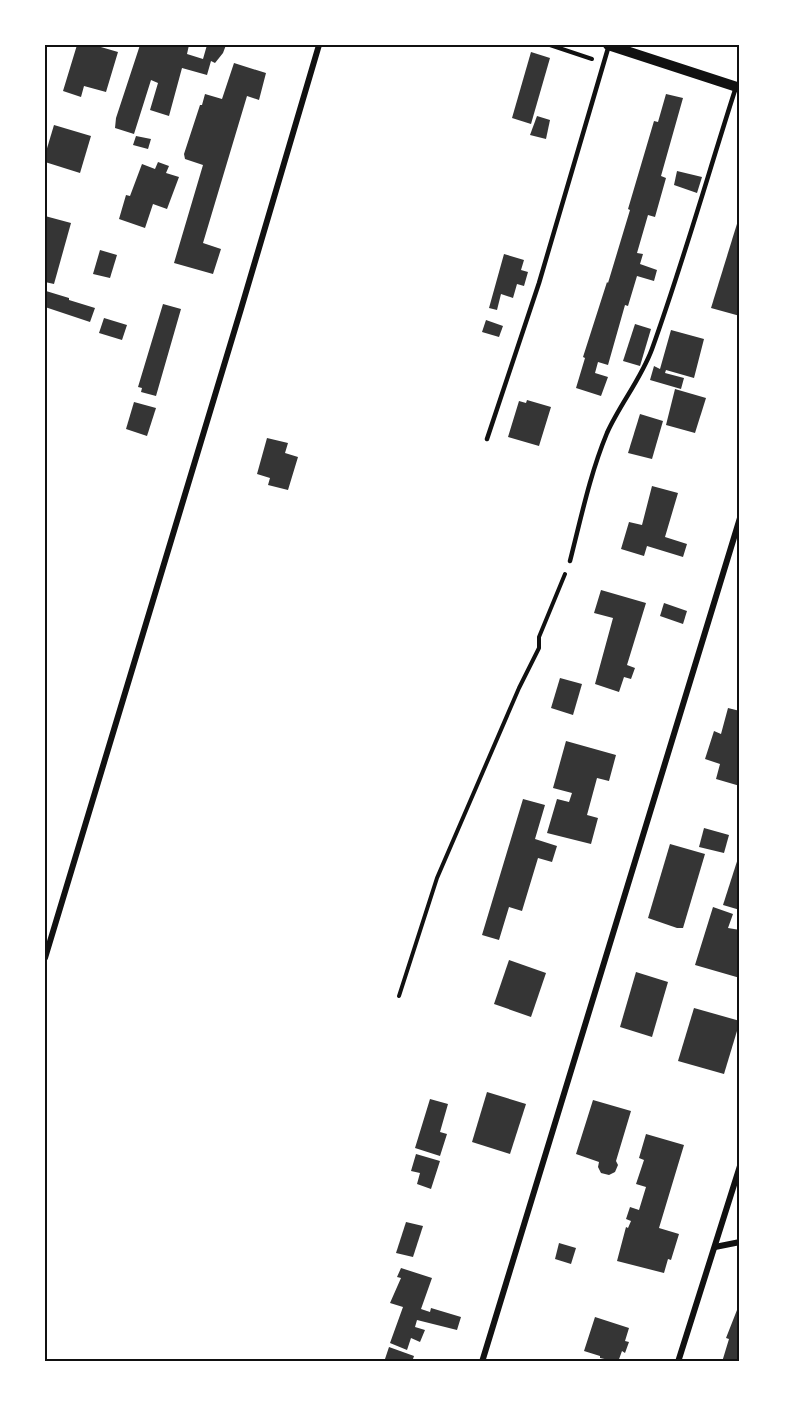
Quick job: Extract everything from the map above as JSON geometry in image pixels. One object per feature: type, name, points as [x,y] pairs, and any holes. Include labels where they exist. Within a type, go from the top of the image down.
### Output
[{"type":"street","points":[[45,958],[319,45]]},
{"type":"street","points":[[608,45],[738,88]]},
{"type":"street","points":[[482,1362],[740,518]]},
{"type":"street","points":[[678,1362],[740,1166]]},
{"type":"street","points":[[715,1247],[740,1242]]},
{"type":"lane","points":[[487,439],[539,283],[608,45]]},
{"type":"lane","points":[[570,561],[597,461],[608,431],[640,377],[653,347],[738,88]]},
{"type":"path","points":[[399,996],[437,878],[519,688],[539,648],[538,637],[570,561]]},
{"type":"building","points":[[77,45],[94,45],[118,52],[106,92],[84,86],[81,97],[63,91]]},
{"type":"building","points":[[140,45],[189,45],[187,54],[203,59],[207,45],[226,45],[215,63],[211,61],[207,75],[182,68],[169,116],[150,110],[158,83],[151,80],[134,134],[115,128],[116,118]]},
{"type":"building","points":[[531,52],[550,58],[531,124],[512,118]]},
{"type":"building","points":[[234,63],[266,73],[259,100],[247,96],[203,243],[221,249],[213,274],[174,263],[203,165],[185,159],[184,154],[205,94],[222,99]]},
{"type":"building","points":[[666,94],[683,98],[661,176],[666,178],[655,217],[648,215],[637,253],[643,254],[640,264],[657,270],[654,281],[637,276],[628,306],[625,305],[608,365],[598,362],[595,373],[608,377],[601,396],[576,388],[585,358],[583,357],[630,210],[628,209],[654,121],[658,122]]},
{"type":"building","points":[[537,116],[550,120],[546,139],[530,135]]},
{"type":"building","points":[[54,125],[91,136],[80,173],[45,162]]},
{"type":"building","points":[[136,136],[151,139],[148,149],[133,145]]},
{"type":"building","points":[[158,162],[169,166],[166,173],[179,177],[167,209],[153,204],[145,228],[119,219],[126,195],[130,196],[142,164],[155,169]]},
{"type":"building","points":[[677,171],[702,177],[697,193],[674,185]]},
{"type":"building","points":[[740,214],[740,316],[711,308]]},
{"type":"building","points":[[45,216],[71,223],[54,284],[45,282]]},
{"type":"building","points":[[100,250],[117,255],[110,278],[93,274]]},
{"type":"building","points":[[504,254],[524,260],[521,270],[528,272],[524,286],[517,284],[513,298],[501,294],[497,310],[489,308]]},
{"type":"building","points":[[46,291],[95,308],[90,322],[45,307]]},
{"type":"building","points":[[163,304],[181,309],[156,396],[141,392],[142,388],[138,387]]},
{"type":"building","points":[[104,318],[127,325],[122,340],[99,333]]},
{"type":"building","points":[[486,320],[503,326],[499,337],[482,332]]},
{"type":"building","points":[[635,324],[651,329],[640,366],[623,361]]},
{"type":"building","points":[[671,330],[704,339],[694,378],[666,370],[665,373],[684,378],[681,389],[650,380],[654,366],[660,369]]},
{"type":"building","points":[[675,389],[706,398],[695,433],[666,425]]},
{"type":"building","points":[[527,400],[551,407],[539,446],[508,437],[519,401],[526,403]]},
{"type":"building","points":[[134,402],[156,408],[147,436],[126,429]]},
{"type":"building","points":[[640,414],[663,421],[652,459],[628,453]]},
{"type":"building","points":[[267,438],[288,443],[285,453],[298,457],[288,490],[268,485],[270,478],[257,474]]},
{"type":"building","points":[[652,486],[678,493],[665,537],[687,544],[683,557],[647,546],[644,556],[621,549],[629,522],[642,525]]},
{"type":"building","points":[[601,590],[646,603],[627,665],[635,668],[631,679],[624,677],[619,692],[595,684],[613,618],[594,613]]},
{"type":"building","points":[[664,603],[687,611],[683,624],[660,616]]},
{"type":"building","points":[[560,678],[582,684],[573,715],[551,708]]},
{"type":"building","points":[[728,708],[740,711],[740,786],[716,779],[720,764],[705,759],[714,731],[721,734]]},
{"type":"building","points":[[566,741],[616,755],[609,781],[597,778],[587,815],[598,818],[591,844],[547,833],[557,799],[569,802],[572,793],[553,788]]},
{"type":"building","points":[[523,799],[545,805],[535,839],[557,846],[552,862],[538,858],[522,911],[509,907],[499,940],[482,935]]},
{"type":"building","points":[[704,828],[729,835],[724,853],[699,847]]},
{"type":"building","points":[[670,844],[705,854],[683,928],[648,918]]},
{"type":"building","points":[[740,852],[740,910],[723,905]]},
{"type":"building","points":[[713,907],[733,914],[728,928],[740,930],[740,978],[695,965]]},
{"type":"building","points":[[509,960],[546,973],[531,1017],[494,1004]]},
{"type":"building","points":[[636,972],[668,982],[652,1037],[620,1027]]},
{"type":"building","points":[[694,1008],[740,1021],[724,1074],[678,1061]]},
{"type":"building","points":[[487,1092],[526,1104],[510,1154],[472,1142]]},
{"type":"building","points":[[430,1099],[448,1104],[440,1132],[447,1134],[440,1156],[415,1148]]},
{"type":"building","points":[[593,1100],[631,1111],[616,1161],[618,1165],[615,1172],[609,1175],[601,1173],[598,1167],[599,1162],[576,1154]]},
{"type":"building","points":[[646,1134],[684,1145],[659,1228],[679,1234],[671,1260],[668,1259],[664,1273],[617,1261],[626,1227],[628,1228],[631,1221],[626,1219],[630,1207],[639,1210],[646,1187],[636,1184],[644,1160],[639,1158]]},
{"type":"building","points":[[416,1154],[440,1161],[431,1189],[417,1184],[420,1173],[411,1171]]},
{"type":"building","points":[[406,1222],[423,1226],[413,1257],[396,1253]]},
{"type":"building","points":[[559,1243],[576,1248],[571,1264],[555,1259]]},
{"type":"building","points":[[401,1268],[432,1278],[421,1309],[430,1312],[431,1308],[461,1317],[457,1330],[417,1320],[415,1327],[425,1330],[420,1342],[411,1338],[407,1350],[390,1343],[403,1307],[390,1303],[401,1278],[397,1277]]},
{"type":"building","points":[[737,1310],[740,1311],[740,1362],[722,1362],[729,1339],[726,1338]]},
{"type":"building","points":[[595,1317],[629,1328],[625,1341],[629,1342],[618,1362],[584,1351]]},
{"type":"building","points":[[389,1347],[414,1356],[412,1362],[384,1362]]}]
